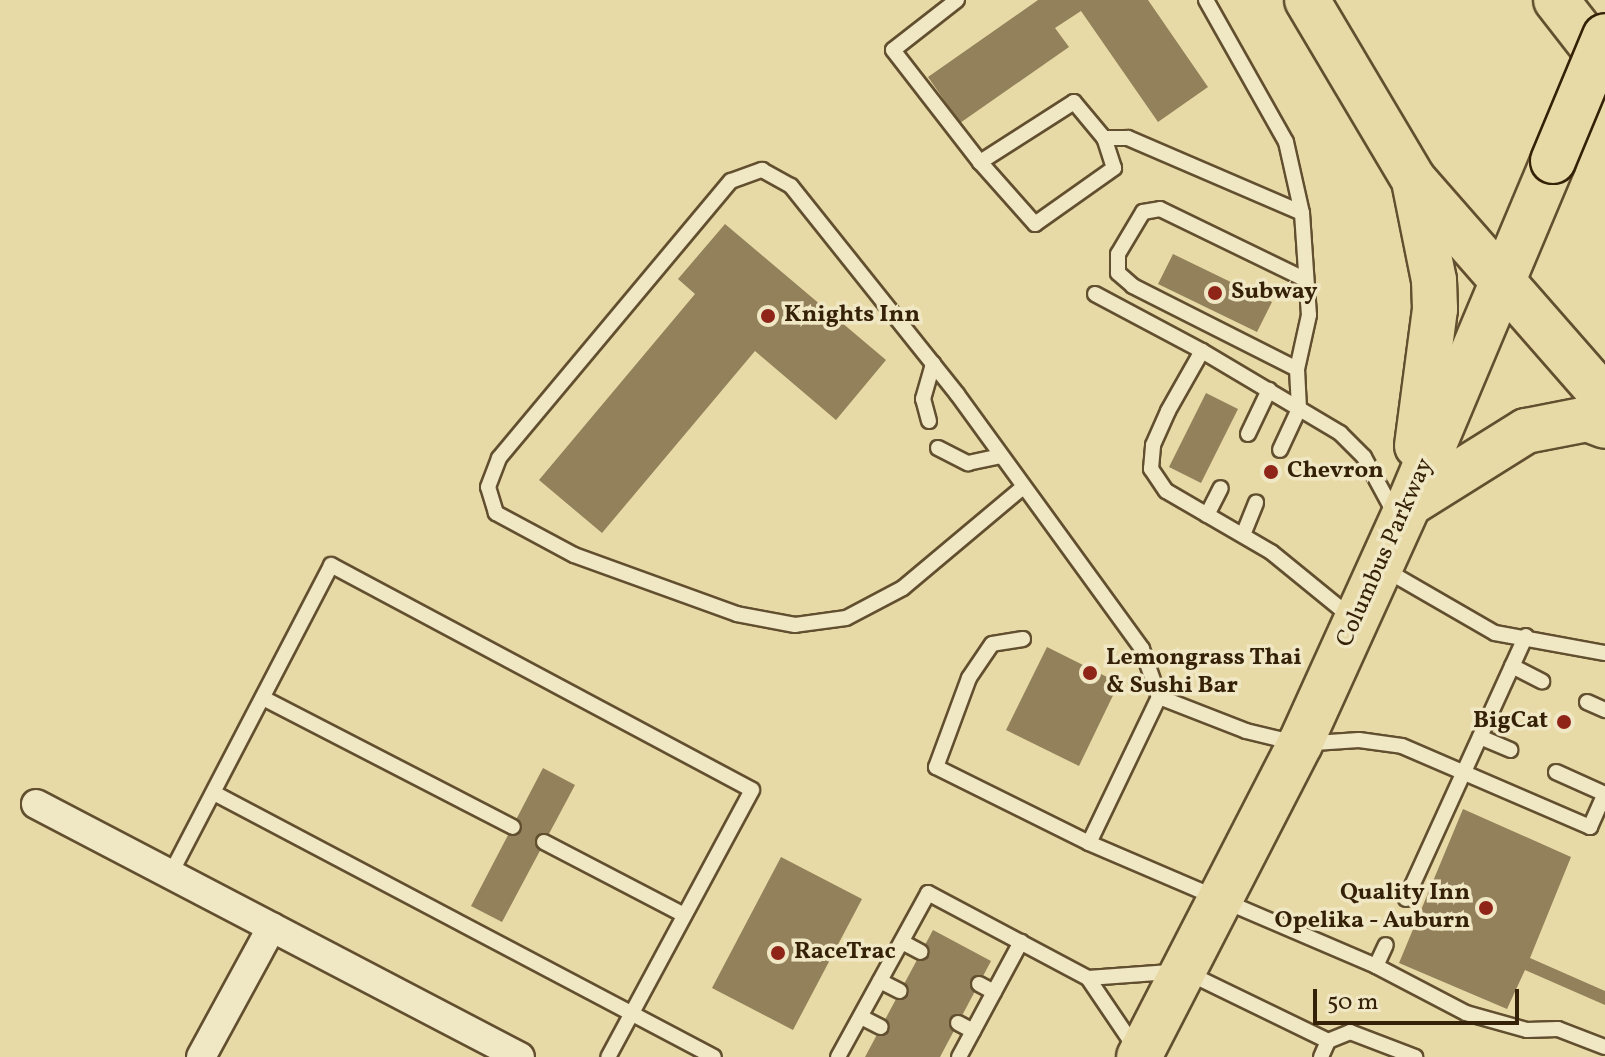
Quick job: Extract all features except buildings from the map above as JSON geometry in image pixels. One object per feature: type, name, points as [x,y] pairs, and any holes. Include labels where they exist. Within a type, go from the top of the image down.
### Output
[{"type":"highway","points":[[1307,0],[1414,180],[1502,285],[1605,398]]},
{"type":"highway","points":[[1556,0],[1605,63]]},
{"type":"highway","name":"Columbus Parkway","points":[[1140,1056],[1300,744],[1404,514],[1605,36]]},
{"type":"highway","points":[[1404,514],[1435,309],[1434,280],[1414,180]]},
{"type":"highway","points":[[1404,514],[1526,431],[1587,419],[1605,426]]},
{"type":"street","points":[[36,804],[520,1057]]},
{"type":"street","points":[[201,1057],[272,927]]},
{"type":"lane","points":[[957,0],[893,50],[980,162],[1035,224],[1114,168],[1104,138],[1074,102],[980,162]]},
{"type":"lane","points":[[1206,0],[1286,142],[1302,213],[1309,315],[1297,369],[1299,409],[1280,450]]},
{"type":"lane","points":[[1104,138],[1128,138],[1302,213]]},
{"type":"lane","points":[[1022,488],[903,588],[846,618],[795,625],[737,614],[625,575],[496,513],[488,487],[499,458],[731,181],[762,170],[791,186],[933,363],[1142,649],[1159,697],[1089,843]]},
{"type":"lane","points":[[1297,369],[1133,286],[1118,273],[1118,254],[1143,212],[1160,209],[1306,280]]},
{"type":"lane","points":[[1095,294],[1202,351],[1340,433],[1364,457],[1404,514]]},
{"type":"lane","points":[[1202,351],[1168,411],[1153,445],[1151,469],[1166,491],[1243,535],[1355,621]]},
{"type":"lane","points":[[929,421],[923,399],[933,363]]},
{"type":"lane","points":[[1248,434],[1269,390]]},
{"type":"lane","points":[[938,448],[968,463],[1000,456]]},
{"type":"lane","points":[[1207,515],[1221,488]]},
{"type":"lane","points":[[1243,535],[1256,503]]},
{"type":"lane","points":[[171,873],[331,565],[752,790],[608,1057]]},
{"type":"lane","points":[[1380,567],[1495,633],[1526,636],[1605,653]]},
{"type":"lane","points":[[1406,899],[1526,636]]},
{"type":"lane","points":[[1023,639],[992,644],[969,678],[936,767],[1089,843],[1376,966],[1466,1013],[1527,1030],[1558,1029],[1605,1047]]},
{"type":"lane","points":[[1512,666],[1542,681]]},
{"type":"lane","points":[[1159,697],[1246,731],[1300,744],[1359,740],[1402,746],[1590,827],[1605,794],[1556,772]]},
{"type":"lane","points":[[263,698],[513,827]]},
{"type":"lane","points":[[1587,702],[1605,710]]},
{"type":"lane","points":[[1480,737],[1510,750]]},
{"type":"lane","points":[[214,793],[714,1057]]},
{"type":"lane","points":[[544,842],[684,915]]},
{"type":"lane","points":[[844,1055],[861,1017],[928,893],[1088,978],[1140,1056]]},
{"type":"lane","points":[[902,942],[921,952]]},
{"type":"lane","points":[[959,1057],[1021,942]]},
{"type":"lane","points":[[1376,966],[1386,945]]},
{"type":"lane","points":[[1088,978],[1184,971],[1328,1041]]},
{"type":"lane","points":[[880,981],[900,991]]},
{"type":"lane","points":[[979,984],[994,992]]},
{"type":"lane","points":[[861,1017],[881,1027]]},
{"type":"lane","points":[[958,1023],[973,1031]]},
{"type":"lane","points":[[1321,1057],[1328,1041],[1350,1032],[1415,1057]]},
{"type":"place","name":"Subway","points":[[1215,293]]},
{"type":"place","name":"Knights Inn","points":[[768,316]]},
{"type":"place","name":"Chevron","points":[[1271,472]]},
{"type":"place","name":"Lemongrass Thai & Sushi Bar","points":[[1090,673]]},
{"type":"place","name":"BigCat","points":[[1564,722]]},
{"type":"place","name":"Quality Inn Opelika - Auburn","points":[[1486,908]]},
{"type":"place","name":"RaceTrac","points":[[778,953]]}]
